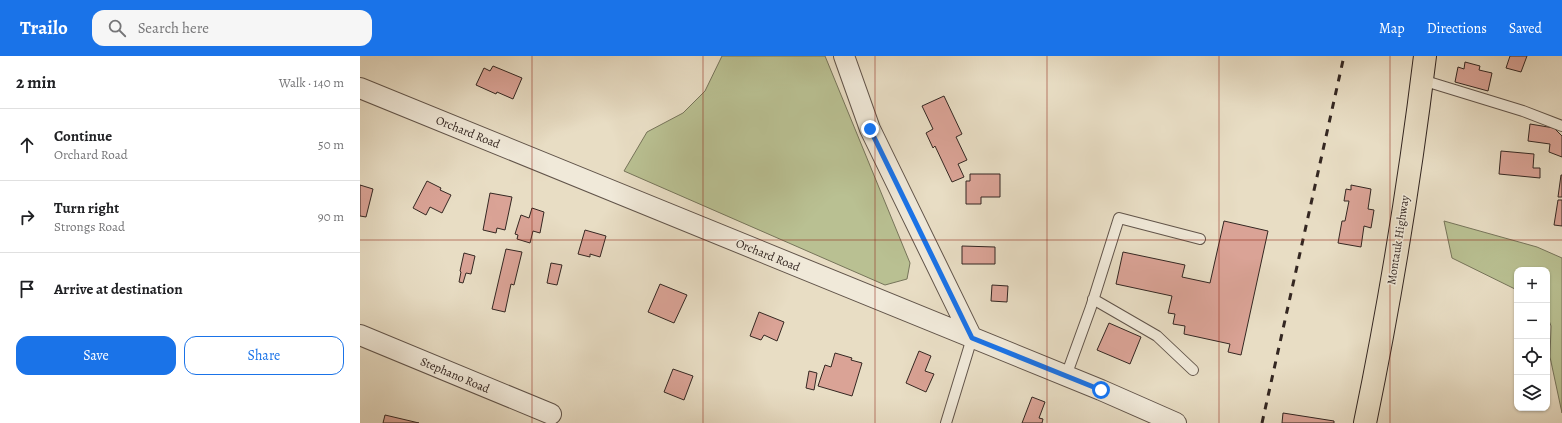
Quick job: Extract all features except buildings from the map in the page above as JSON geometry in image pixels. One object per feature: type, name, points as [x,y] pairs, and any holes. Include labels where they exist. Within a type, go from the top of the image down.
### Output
[{"type":"main road","name":"Montauk Highway","points":[[1365,423],[1392,278],[1422,80],[1424,56]]},
{"type":"street","points":[[844,56],[870,129],[972,338]]},
{"type":"street","name":"Orchard Road","points":[[360,88],[1066,376],[1176,423]]},
{"type":"street","name":"Stephano Road","points":[[360,335],[551,414]]},
{"type":"lane","points":[[1422,80],[1523,111],[1562,126]]},
{"type":"lane","points":[[1066,376],[1093,299],[1118,218],[1200,239]]},
{"type":"lane","points":[[1093,299],[1157,336],[1193,370]]},
{"type":"lane","points":[[946,423],[972,338]]},
{"type":"green space","points":[[722,56],[825,56],[910,263],[907,279],[885,285],[624,171],[647,132],[683,113],[705,91]]},
{"type":"green space","points":[[1444,221],[1537,247],[1562,258],[1562,413],[1550,357],[1550,267],[1514,267],[1514,289],[1452,258]]},
{"type":"railway","points":[[1262,423],[1344,56]]},
{"type":"route","points":[[870,129],[972,338],[1101,390]]}]
